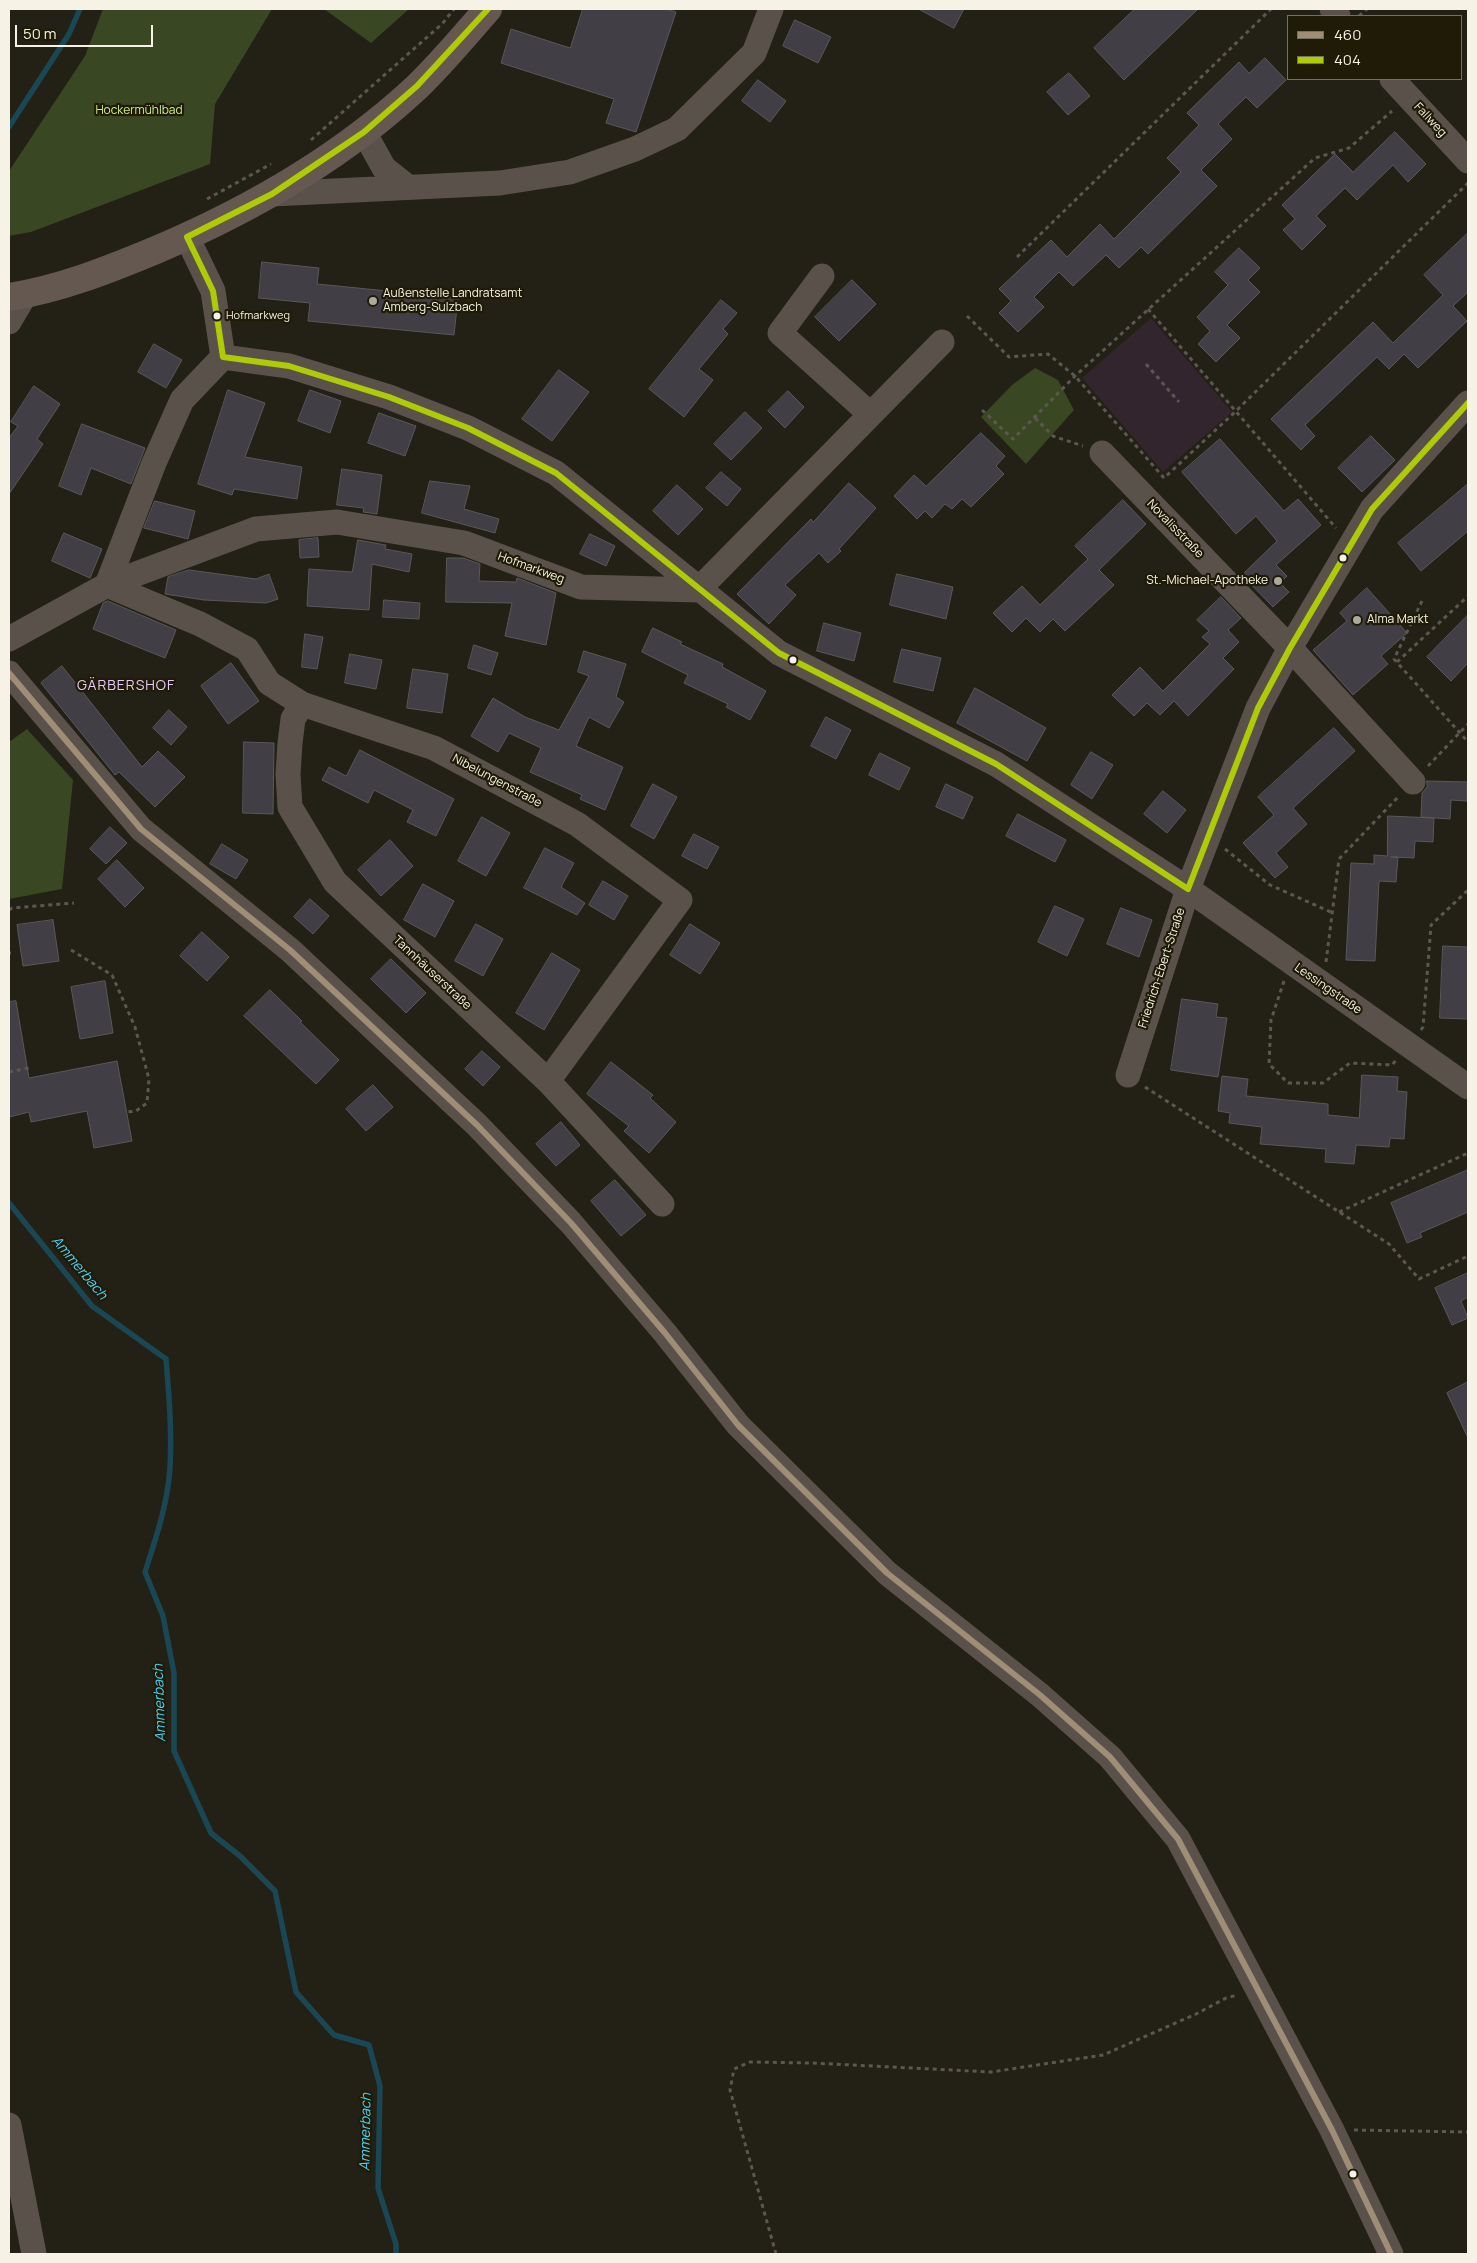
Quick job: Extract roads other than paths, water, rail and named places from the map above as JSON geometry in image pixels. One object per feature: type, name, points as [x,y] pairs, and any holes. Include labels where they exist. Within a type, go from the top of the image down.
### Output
[{"type":"main road","points":[[17,296],[101,273],[187,237],[272,194],[364,132],[417,86],[488,9]]},
{"type":"street","points":[[272,194],[500,183],[570,172],[635,149],[677,129],[754,53],[771,9]]},
{"type":"street","name":"Fallweg","points":[[1393,80],[1468,161]]},
{"type":"street","points":[[364,132],[384,168],[408,187]]},
{"type":"street","points":[[107,585],[154,463],[182,400],[223,358],[213,291],[187,237]]},
{"type":"street","points":[[822,276],[780,333],[870,414]]},
{"type":"street","points":[[9,322],[17,296]]},
{"type":"street","points":[[698,590],[942,342]]},
{"type":"street","name":"Lessingstraße","points":[[223,358],[289,366],[388,397],[468,428],[556,473],[778,653],[996,764],[1188,889],[1468,1087]]},
{"type":"street","name":"Friedrich-Ebert-Straße","points":[[1128,1075],[1188,889],[1258,708],[1290,648],[1372,509],[1468,403]]},
{"type":"street","name":"Novalisstraße","points":[[1102,453],[1290,648],[1413,782]]},
{"type":"street","name":"Hofmarkweg","points":[[9,638],[107,585],[256,529],[337,522],[464,543],[581,587],[698,590]]},
{"type":"street","name":"Nibelungenstraße","points":[[107,585],[200,624],[247,649],[269,684],[302,704],[434,748],[577,824],[680,900],[548,1081]]},
{"type":"street","points":[[9,672],[141,829],[290,950],[477,1125],[571,1223],[665,1333],[738,1425],[887,1573],[1040,1695],[1110,1757],[1178,1839],[1260,1990],[1332,2130],[1391,2254]]},
{"type":"street","name":"Tannhäuserstraße","points":[[302,704],[294,719],[290,743],[288,774],[290,807],[335,882],[548,1081],[662,1204]]},
{"type":"street","points":[[9,2125],[34,2254]]},
{"type":"waterway","name":"Ammerbach","points":[[9,127],[69,34],[80,9]]},
{"type":"waterway","name":"Ammerbach","points":[[9,1203],[92,1306],[166,1359],[171,1454],[169,1480],[161,1520],[145,1572],[163,1616],[174,1673],[174,1751],[211,1833],[240,1856],[275,1891],[296,1992],[334,2035],[369,2045],[380,2086],[378,2188],[396,2244],[396,2254]]},
{"type":"place","name":"Außenstelle Landratsamt Amberg-Sulzbach","points":[[373,301]]},
{"type":"place","name":"Hofmarkweg","points":[[217,316]]},
{"type":"place","name":"St.-Michael-Apotheke","points":[[1278,581]]},
{"type":"place","name":"Alma Markt","points":[[1357,620]]},
{"type":"district","name":"GÄRBERSHOF","points":[[126,686]]},
{"type":"park label","name":"Hockermühlbad","points":[[139,111]]}]
